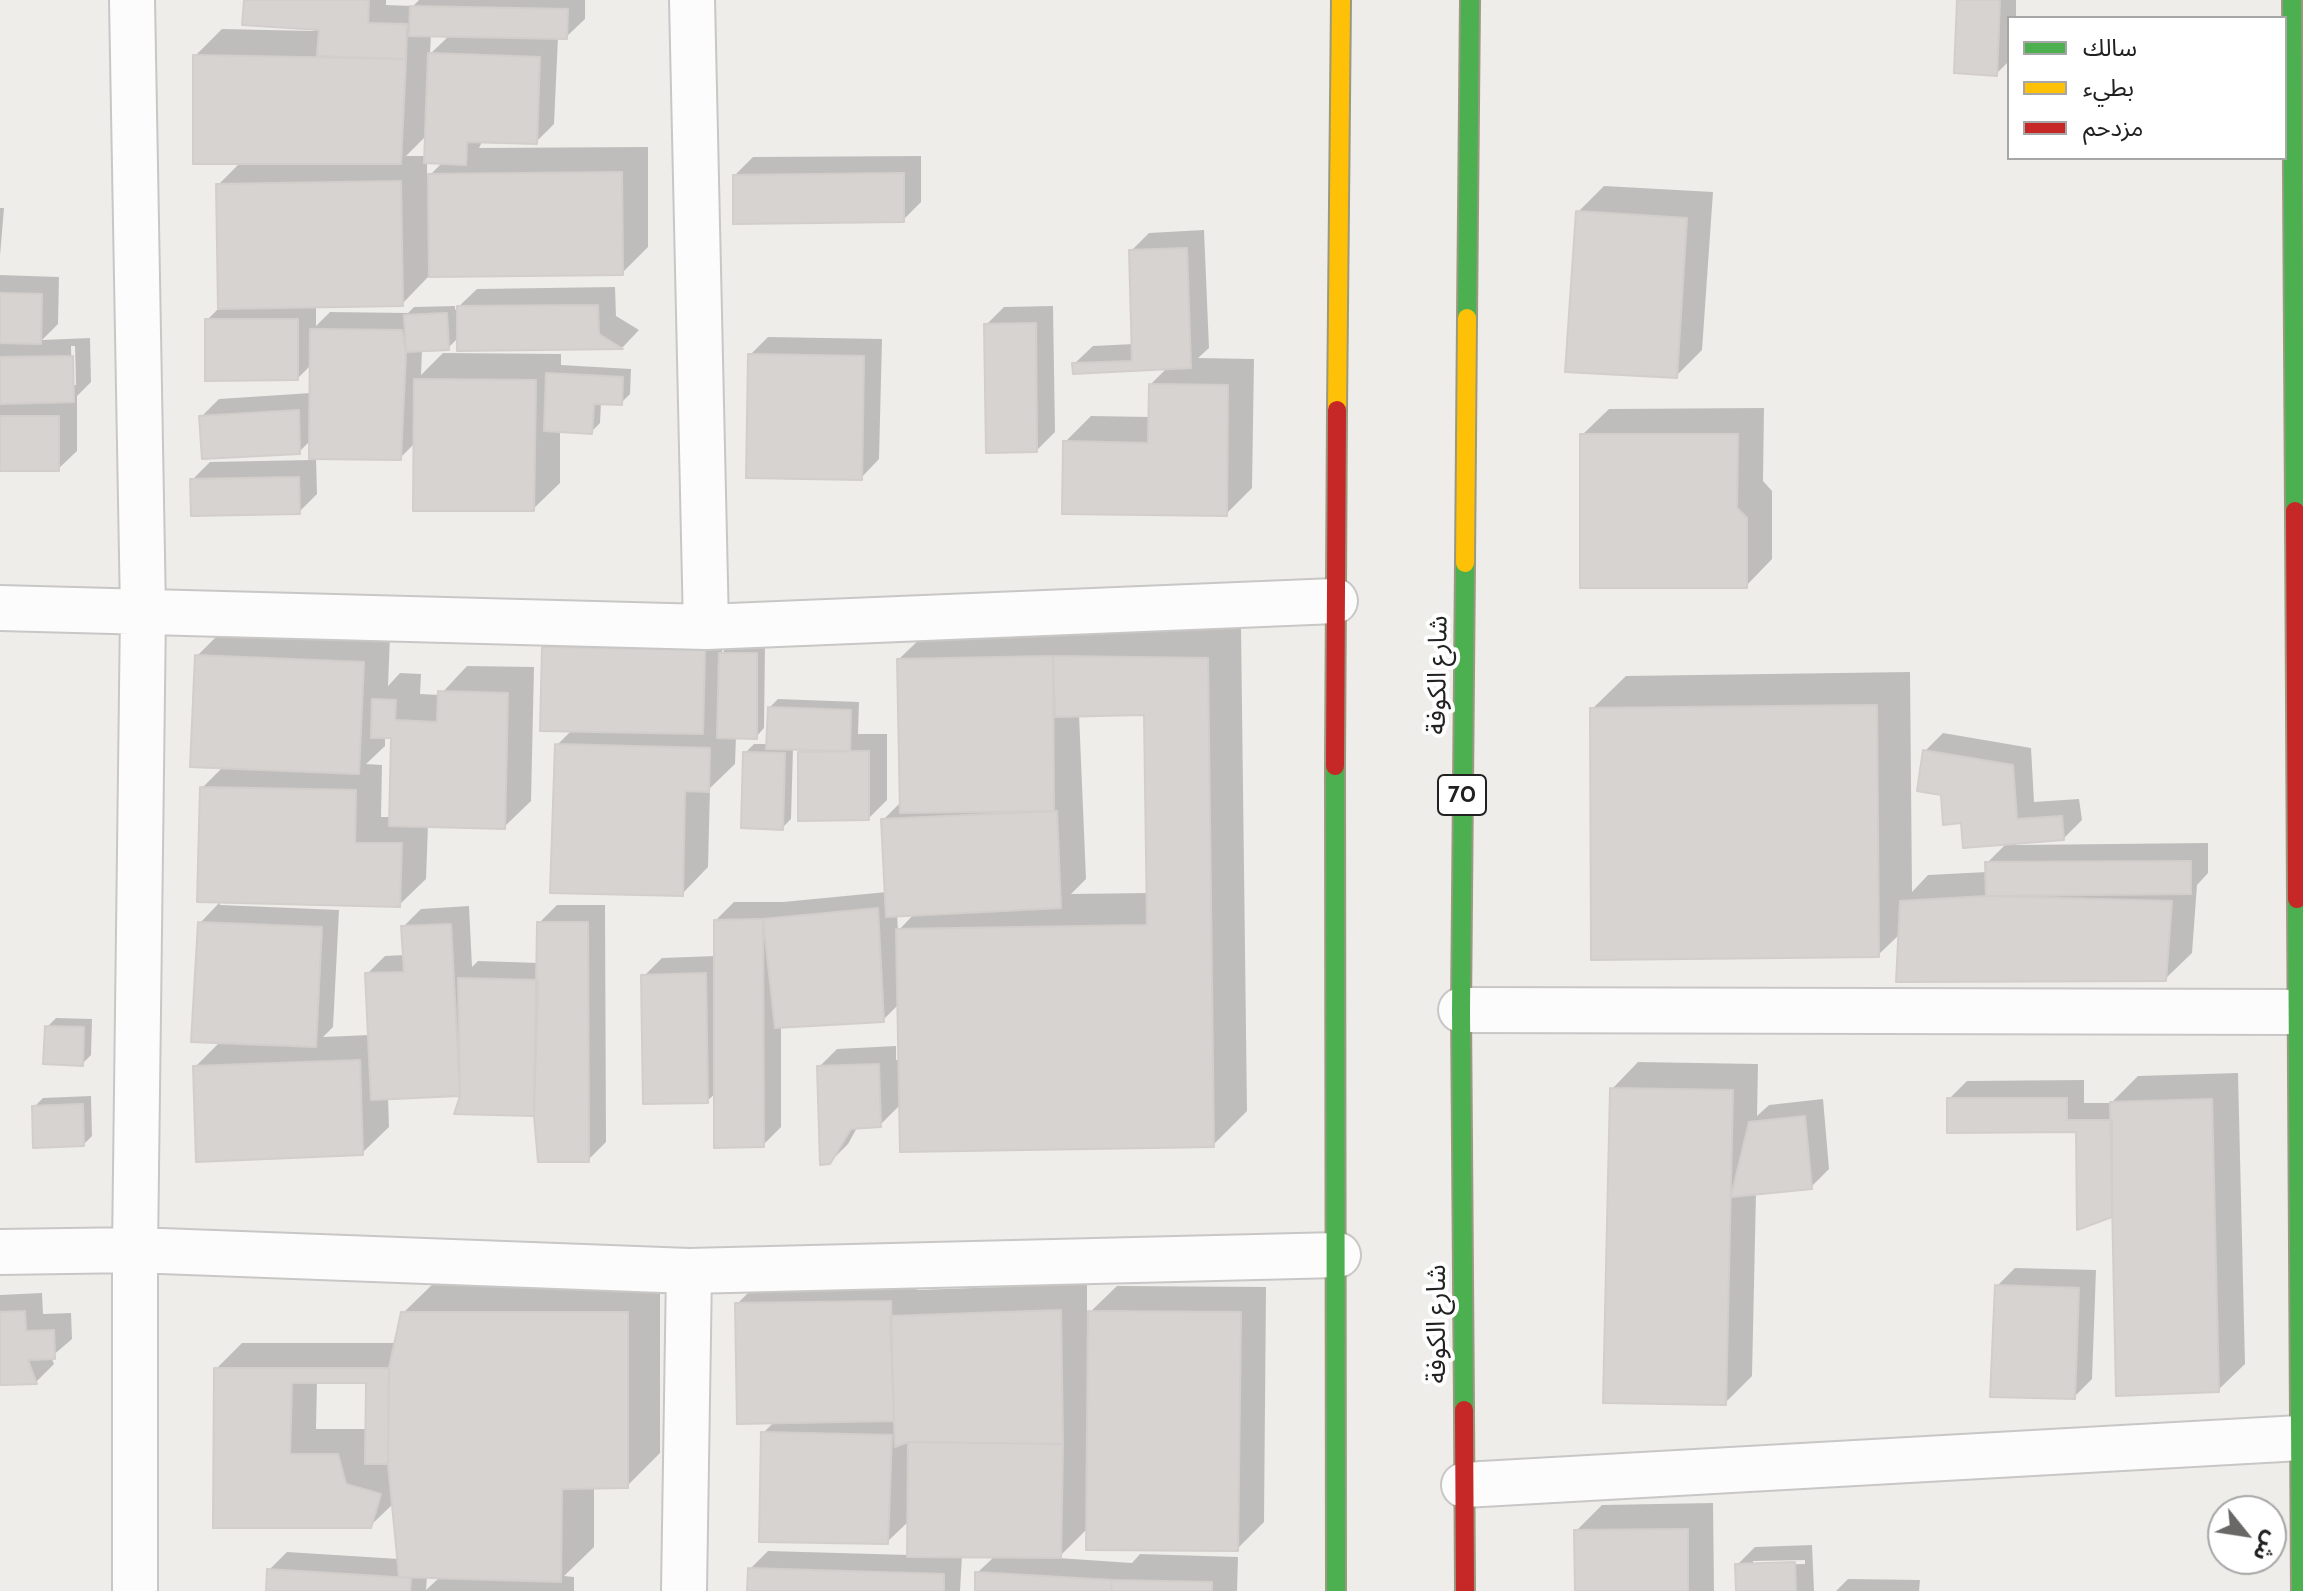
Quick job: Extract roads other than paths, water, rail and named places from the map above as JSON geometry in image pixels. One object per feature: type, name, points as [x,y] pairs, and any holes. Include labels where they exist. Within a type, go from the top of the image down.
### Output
[{"type":"main road","points":[[1336,1591],[1335,601],[1341,0]]},
{"type":"main road","name":"شارع الكوفة","points":[[1465,1591],[1461,1010],[1470,0]]},
{"type":"main road","points":[[2292,0],[2299,360],[2301,1591]]},
{"type":"street","points":[[132,0],[143,611],[135,1250],[135,1591]]},
{"type":"street","points":[[692,0],[706,627]]},
{"type":"street","points":[[0,608],[706,627],[1335,601]]},
{"type":"street","points":[[1461,1010],[2300,1011]]},
{"type":"street","points":[[0,1252],[135,1250],[689,1271],[1338,1255]]},
{"type":"street","points":[[684,1591],[689,1271]]},
{"type":"street","points":[[1464,1485],[2302,1438]]}]
